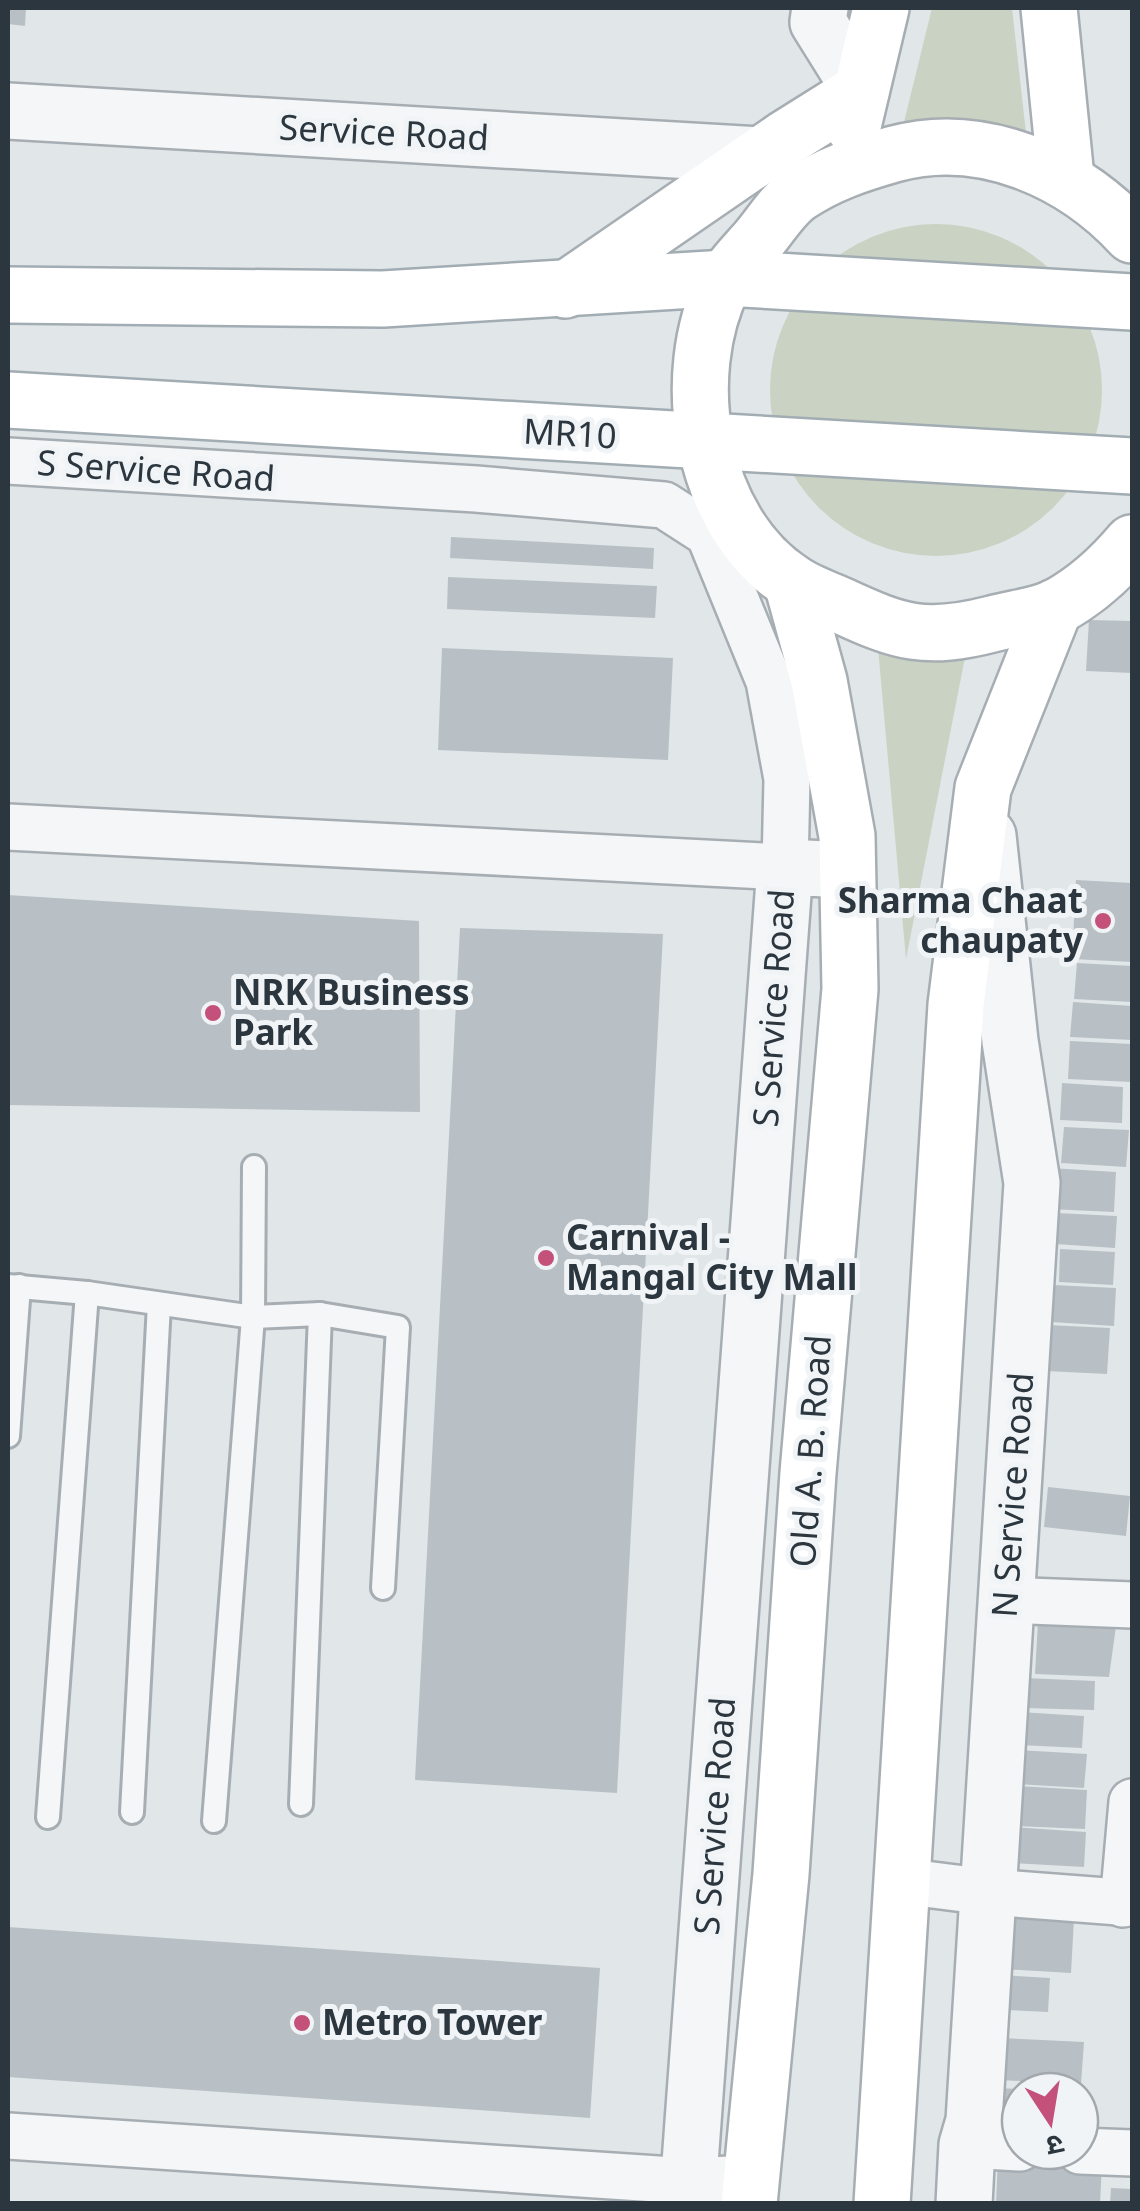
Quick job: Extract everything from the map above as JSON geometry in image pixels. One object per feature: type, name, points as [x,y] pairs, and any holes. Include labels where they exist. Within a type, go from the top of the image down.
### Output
[{"type":"main road","points":[[843,168],[882,8]]},
{"type":"main road","points":[[1049,8],[1066,178]]},
{"type":"main road","points":[[565,290],[760,155],[862,91]]},
{"type":"main road","points":[[1126,219],[1066,178],[999,152],[958,147],[915,148],[843,168],[794,197],[726,278],[708,323],[699,370],[704,440],[724,499],[742,530],[792,583],[892,630],[952,634],[1055,607],[1107,572],[1132,542]]},
{"type":"main road","points":[[8,295],[383,299],[726,278],[1132,302]]},
{"type":"main road","name":"MR10","points":[[8,400],[1132,466]]},
{"type":"main road","name":"Old A. B. Road","points":[[750,2191],[781,1874],[808,1474],[850,990],[847,836],[819,681],[792,583]]},
{"type":"main road","points":[[882,2204],[956,1004],[983,788],[1055,607]]},
{"type":"street","points":[[820,8],[818,22],[862,91]]},
{"type":"street","name":"Service Road","points":[[8,111],[760,155]]},
{"type":"street","name":"S Service Road","points":[[8,462],[476,489],[664,506],[710,534],[768,681],[787,780],[785,867],[688,2192]]},
{"type":"street","name":"N Service Road","points":[[964,2204],[967,2145],[974,2121],[1032,1184],[1010,1041],[983,788]]},
{"type":"street","points":[[8,827],[848,870]]},
{"type":"street","points":[[1006,1600],[1132,1605]]},
{"type":"street","points":[[901,1881],[1128,1904],[1132,1802]]},
{"type":"street","points":[[8,2136],[688,2192],[750,2191]]},
{"type":"street","points":[[967,2145],[1000,2147]]},
{"type":"street","points":[[1100,2152],[1132,2154]]},
{"type":"lane","points":[[214,1820],[253,1317],[254,1167]]},
{"type":"lane","points":[[8,1436],[13,1286],[253,1317],[320,1314],[398,1327],[382,1588]]},
{"type":"lane","points":[[48,1817],[87,1293]]},
{"type":"lane","points":[[132,1812],[159,1304]]},
{"type":"lane","points":[[300,1804],[320,1314]]},
{"type":"green space","points":[[932,8],[1012,8],[1026,133],[966,119],[904,122]]},
{"type":"green space","points":[[936,224],[968,227],[1000,237],[1028,252],[1053,273],[1074,298],[1089,326],[1099,358],[1099,422],[1089,454],[1074,482],[1053,507],[1028,528],[1000,543],[968,553],[936,556],[904,553],[872,543],[844,528],[819,507],[798,482],[783,454],[773,422],[770,390],[773,358],[783,326],[798,298],[819,273],[844,252],[872,237],[904,227]]},
{"type":"green space","points":[[878,648],[966,652],[906,959]]},
{"type":"building","points":[[8,8],[26,8],[25,26],[8,24]]},
{"type":"building","points":[[451,537],[654,548],[653,569],[450,558]]},
{"type":"building","points":[[448,577],[657,586],[655,618],[447,609]]},
{"type":"building","points":[[1089,620],[1132,621],[1132,673],[1086,671]]},
{"type":"building","points":[[442,648],[673,658],[668,760],[438,750]]},
{"type":"building","name":"Sharma Chaat chaupaty","points":[[1076,880],[1132,883],[1132,962],[1072,959]]},
{"type":"building","name":"NRK Business Park","points":[[8,895],[419,921],[420,1112],[8,1105]]},
{"type":"building","points":[[460,928],[663,934],[617,1793],[415,1780]]},
{"type":"building","points":[[1077,963],[1132,966],[1132,1002],[1074,999]]},
{"type":"building","points":[[1073,1002],[1132,1006],[1132,1040],[1070,1037]]},
{"type":"building","points":[[1070,1041],[1132,1044],[1132,1082],[1068,1079]]},
{"type":"building","points":[[1062,1083],[1123,1087],[1122,1123],[1060,1120]]},
{"type":"building","points":[[1064,1127],[1129,1130],[1126,1167],[1061,1163]]},
{"type":"building","points":[[1050,1168],[1116,1172],[1114,1212],[1048,1209]]},
{"type":"building","points":[[1057,1213],[1117,1216],[1115,1248],[1055,1244]]},
{"type":"building","points":[[1060,1249],[1115,1252],[1113,1285],[1059,1282]]},
{"type":"building","points":[[1053,1285],[1116,1288],[1114,1326],[1051,1322]]},
{"type":"building","points":[[1048,1325],[1110,1328],[1107,1374],[1046,1371]]},
{"type":"building","points":[[1048,1487],[1130,1496],[1126,1536],[1044,1527]]},
{"type":"building","points":[[1038,1622],[1116,1626],[1109,1677],[1035,1674]]},
{"type":"building","points":[[1025,1678],[1095,1681],[1094,1710],[1024,1708]]},
{"type":"building","points":[[1020,1712],[1084,1716],[1082,1748],[1018,1745]]},
{"type":"building","points":[[1018,1750],[1087,1754],[1084,1788],[1016,1784]]},
{"type":"building","points":[[1017,1786],[1087,1790],[1085,1829],[1015,1826]]},
{"type":"building","points":[[1012,1827],[1086,1832],[1084,1867],[1010,1863]]},
{"type":"building","points":[[988,1896],[1075,1901],[1071,1973],[984,1968]]},
{"type":"building","name":"Metro Tower","points":[[8,1927],[600,1968],[590,2118],[8,2077]]},
{"type":"building","points":[[985,1974],[1050,1978],[1048,2012],[984,2009]]},
{"type":"building","points":[[1001,2038],[1084,2042],[1082,2071],[1000,2071],[999,2080]]},
{"type":"building","points":[[998,2088],[1000,2088],[1000,2122],[996,2122]]},
{"type":"building","points":[[998,2157],[1000,2171],[1100,2171],[1102,2163],[1100,2204],[996,2204]]},
{"type":"building","points":[[1111,2188],[1132,2189],[1132,2204],[1110,2204]]},
{"type":"place","name":"Sharma Chaat chaupaty","points":[[1103,921]]},
{"type":"place","name":"NRK Business Park","points":[[213,1013]]},
{"type":"place","name":"Carnival - Mangal City Mall","points":[[546,1258]]},
{"type":"place","name":"Metro Tower","points":[[302,2023]]}]
